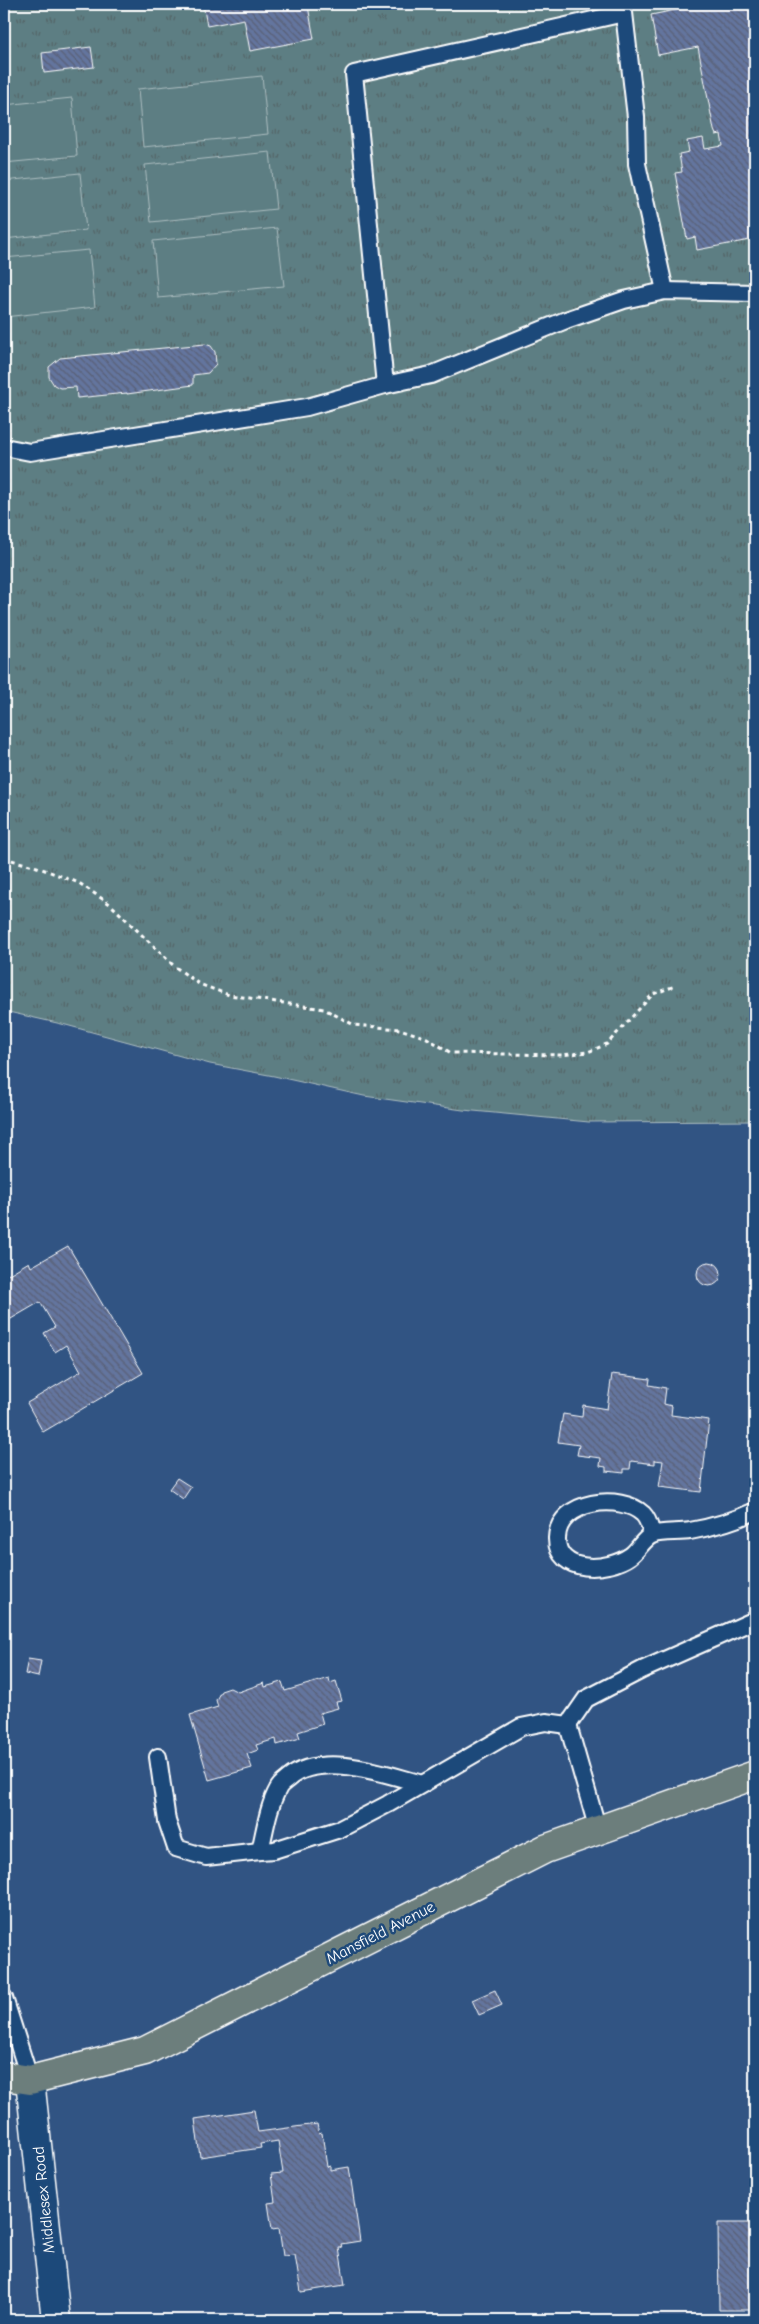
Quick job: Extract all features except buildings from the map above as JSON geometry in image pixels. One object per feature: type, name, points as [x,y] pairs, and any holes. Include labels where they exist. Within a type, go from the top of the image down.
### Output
[{"type":"main road","name":"Mansfield Avenue","points":[[4,2076],[30,2080],[145,2051],[545,1849],[755,1775]]},
{"type":"main road","name":"Middlesex Road","points":[[30,2080],[56,2320]]},
{"type":"lane","points":[[385,385],[354,74],[624,13],[636,117],[637,164],[665,291]]},
{"type":"lane","points":[[4,447],[30,452],[307,408],[385,385],[431,375],[566,320],[624,300],[665,291],[755,292]]},
{"type":"lane","points":[[652,1535],[648,1520],[643,1514],[630,1505],[613,1502],[586,1506],[570,1512],[561,1523],[557,1538],[565,1559],[578,1565],[598,1567],[618,1563],[631,1556],[652,1535],[689,1531],[731,1522],[755,1511]]},
{"type":"lane","points":[[568,1725],[586,1699],[642,1670],[755,1620]]},
{"type":"lane","points":[[158,1757],[167,1820],[176,1848],[206,1856],[274,1850],[340,1829],[521,1727],[546,1722],[568,1725]]},
{"type":"lane","points":[[568,1725],[598,1830]]},
{"type":"lane","points":[[260,1851],[267,1818],[279,1787],[299,1771],[328,1764],[375,1772],[422,1784]]},
{"type":"lane","points":[[4,1998],[30,2080]]},
{"type":"path","points":[[4,858],[36,867],[79,883],[110,904],[174,966],[200,984],[228,995],[324,1009],[354,1025],[400,1029],[427,1038],[451,1053],[562,1055],[588,1052],[607,1044],[654,994],[675,986]]},
{"type":"green space","points":[[4,4],[755,4],[755,1121],[589,1122],[463,1110],[364,1096],[210,1064],[66,1025],[4,1011]]},
{"type":"green space","points":[[262,76],[268,134],[143,147],[138,89]]},
{"type":"green space","points":[[72,98],[77,156],[4,163],[4,105]]},
{"type":"green space","points":[[270,152],[276,209],[151,222],[145,165]]},
{"type":"green space","points":[[80,173],[86,230],[4,239],[4,181]]},
{"type":"green space","points":[[277,228],[284,286],[158,298],[153,241]]},
{"type":"green space","points":[[89,250],[95,307],[4,317],[4,258]]}]
